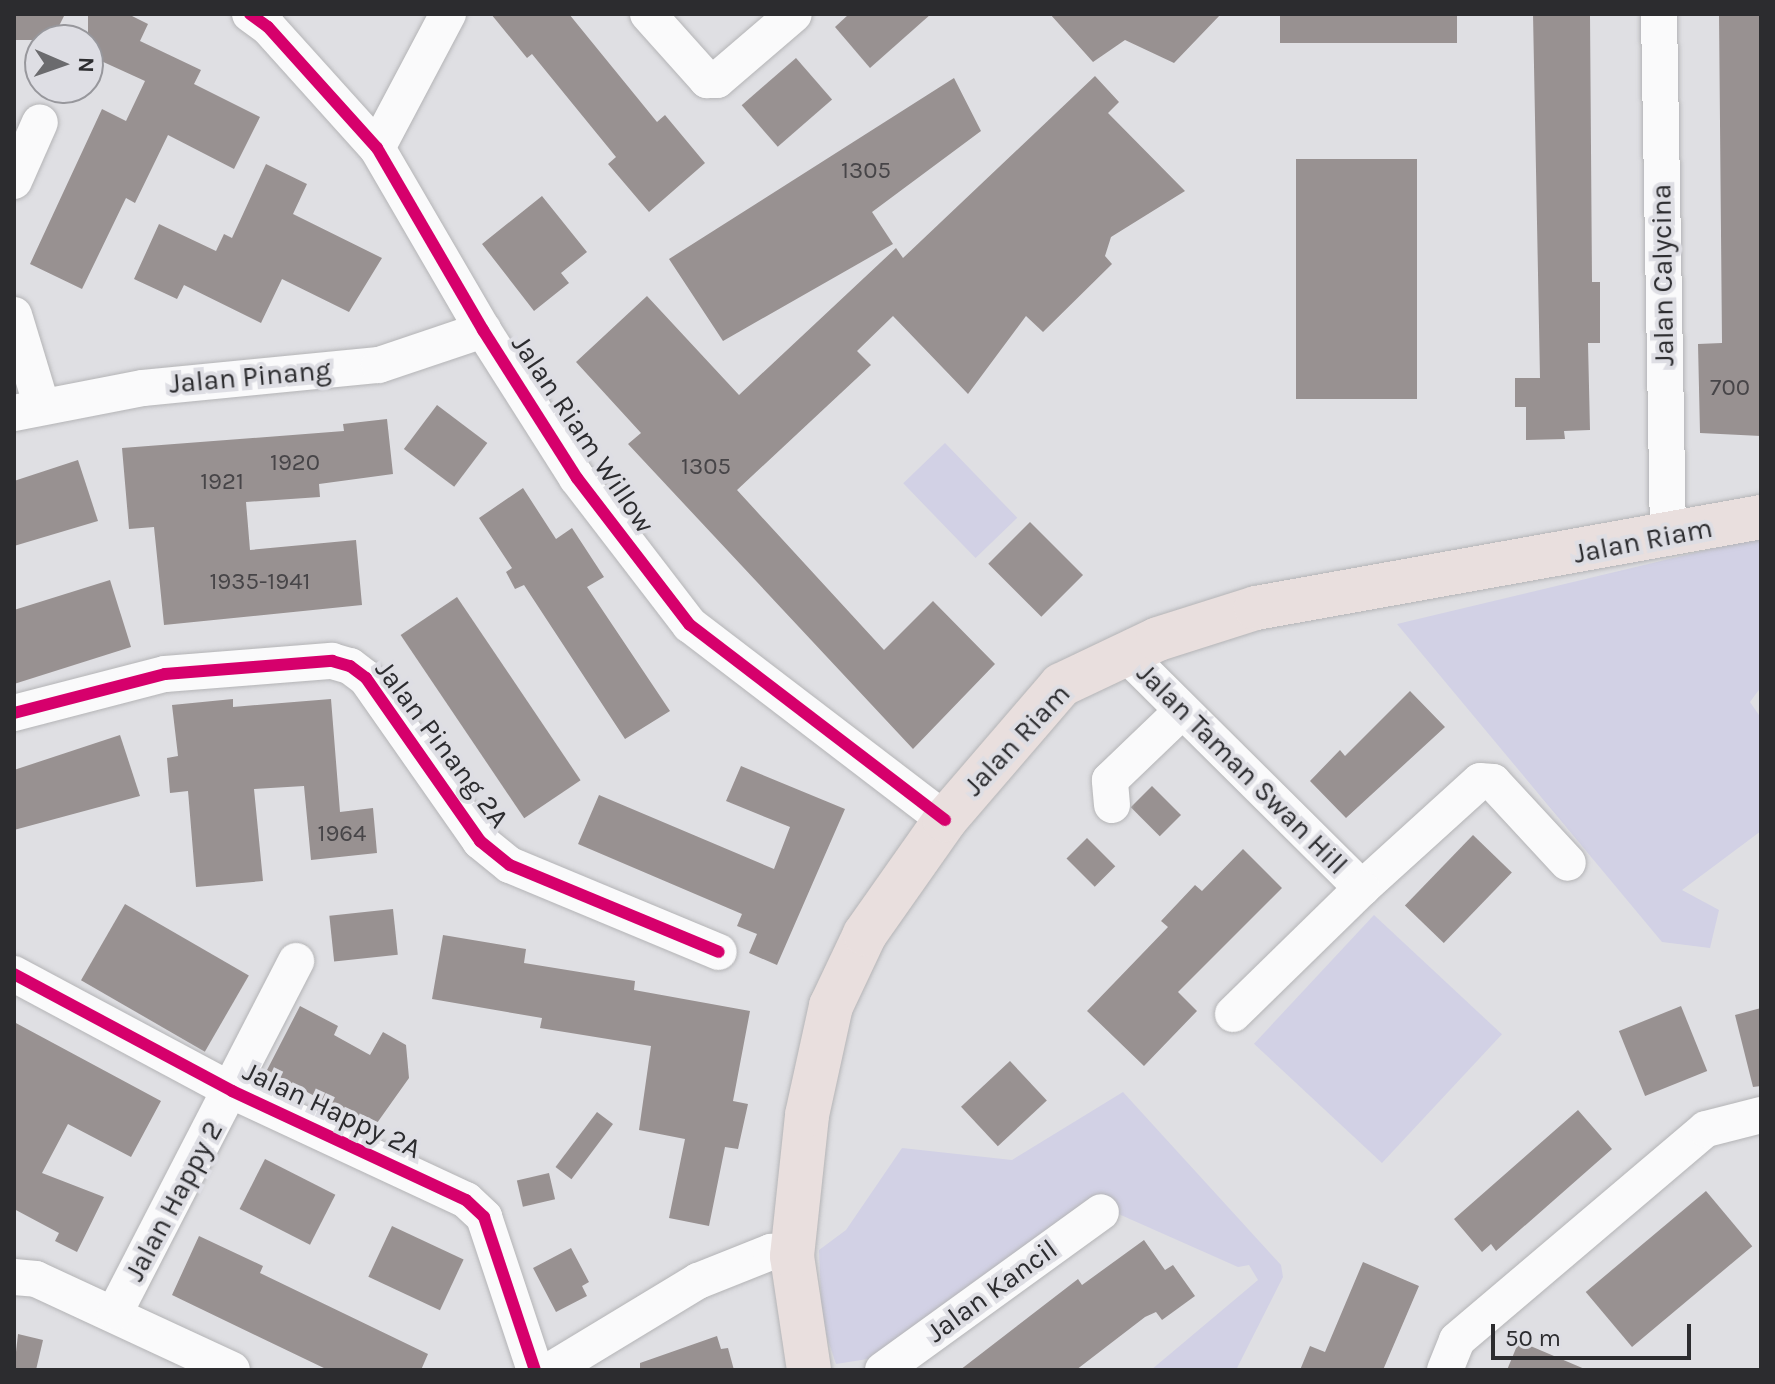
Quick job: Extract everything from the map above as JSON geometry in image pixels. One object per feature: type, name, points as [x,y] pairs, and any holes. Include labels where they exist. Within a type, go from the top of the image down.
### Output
[{"type":"main road","name":"Jalan Riam","points":[[809,1370],[792,1256],[807,1115],[831,1006],[865,934],[945,820],[1061,685],[1125,653],[1200,623],[1256,608],[1761,517]]},
{"type":"street","name":"Jalan Riam Willow","points":[[250,14],[268,27],[377,148],[483,330],[577,478],[690,625],[945,820]]},
{"type":"street","points":[[377,148],[448,14]]},
{"type":"street","points":[[648,14],[707,80],[717,80],[794,14]]},
{"type":"street","name":"Jalan Calycina","points":[[1659,14],[1668,536]]},
{"type":"street","points":[[14,181],[40,122]]},
{"type":"street","points":[[14,315],[28,408]]},
{"type":"street","name":"Jalan Pinang","points":[[28,408],[143,388],[379,365],[483,330]]},
{"type":"street","name":"Jalan Taman Swan Hill","points":[[1125,653],[1362,888],[1480,781],[1493,782],[1568,863]]},
{"type":"street","name":"Jalan Pinang 2A","points":[[14,713],[165,674],[332,661],[350,666],[366,678],[472,830],[510,865],[719,952]]},
{"type":"street","points":[[1112,805],[1110,780],[1182,711]]},
{"type":"street","points":[[1233,1014],[1362,888]]},
{"type":"street","name":"Jalan Happy 2","points":[[115,1312],[232,1091],[296,961]]},
{"type":"street","name":"Jalan Happy 2A","points":[[14,974],[232,1091],[466,1200],[484,1217],[535,1370]]},
{"type":"street","points":[[1445,1370],[1457,1340],[1706,1129],[1761,1115]]},
{"type":"street","name":"Jalan Kancil","points":[[883,1370],[1101,1212]]},
{"type":"street","points":[[551,1370],[698,1281],[771,1252],[792,1256]]},
{"type":"street","points":[[14,1277],[36,1279],[115,1312],[232,1370]]},
{"type":"shaded area","points":[[945,443],[1017,518],[976,558],[903,483]]},
{"type":"shaded area","points":[[1761,537],[1761,687],[1750,702],[1761,718],[1761,831],[1682,890],[1719,910],[1710,948],[1662,942],[1397,624]]},
{"type":"shaded area","points":[[1374,915],[1502,1034],[1382,1163],[1254,1044]]},
{"type":"shaded area","points":[[1123,1092],[1281,1265],[1283,1277],[1236,1370],[1151,1370],[1258,1280],[1249,1265],[1238,1267],[1087,1200],[874,1358],[836,1364],[822,1322],[819,1250],[846,1230],[902,1148],[1012,1160]]},
{"type":"building","points":[[14,14],[65,14],[60,24],[24,24],[24,40],[14,40]]},
{"type":"building","points":[[88,14],[128,14],[148,24],[140,41],[201,70],[194,84],[260,117],[234,169],[168,135],[135,203],[126,198],[82,289],[30,264],[102,109],[126,121],[145,81],[104,62],[104,24],[88,24]]},
{"type":"building","points":[[491,14],[569,14],[657,122],[665,115],[705,163],[649,212],[608,164],[616,157],[532,54],[527,58]]},
{"type":"building","points":[[849,14],[931,14],[870,68],[835,27]]},
{"type":"building","points":[[1050,14],[1221,14],[1174,63],[1125,40],[1093,62]]},
{"type":"building","points":[[1280,14],[1457,14],[1457,43],[1280,43]]},
{"type":"building","points":[[1533,14],[1590,14],[1592,282],[1600,282],[1600,343],[1588,343],[1590,430],[1564,431],[1565,439],[1526,440],[1526,407],[1515,407],[1515,378],[1540,378]]},
{"type":"building","points":[[1719,14],[1761,14],[1761,436],[1700,433],[1698,344],[1722,343]]},
{"type":"building","points":[[796,58],[832,100],[778,147],[742,105]]},
{"type":"building","points":[[1095,76],[1119,102],[1108,113],[1185,191],[1111,237],[1105,256],[1112,264],[1043,332],[1026,316],[968,394],[893,316],[857,351],[871,365],[737,490],[884,650],[933,601],[995,664],[913,749],[628,444],[641,433],[576,362],[647,296],[739,395],[896,248],[903,258]]},
{"type":"building","points":[[954,78],[981,131],[872,212],[893,244],[723,341],[669,259]]},
{"type":"building","points":[[1296,159],[1417,159],[1417,399],[1296,399]]},
{"type":"building","points":[[266,164],[307,184],[293,214],[382,258],[349,312],[282,279],[261,323],[184,285],[177,299],[134,279],[159,224],[216,251],[224,234],[232,238]]},
{"type":"building","points":[[542,196],[587,252],[561,273],[569,283],[534,311],[482,244]]},
{"type":"building","points":[[437,405],[487,443],[454,487],[404,449]]},
{"type":"building","points":[[387,419],[393,474],[319,484],[320,497],[246,502],[250,550],[356,540],[362,605],[164,625],[154,527],[129,529],[122,448],[344,431],[343,424]]},
{"type":"building","points":[[78,460],[98,521],[14,546],[14,481]]},
{"type":"building","points":[[523,488],[556,539],[572,528],[604,577],[587,587],[670,711],[625,739],[524,585],[515,589],[506,572],[512,568],[479,518]]},
{"type":"building","points":[[1030,522],[1083,575],[1041,617],[988,564]]},
{"type":"building","points":[[110,580],[131,647],[14,684],[14,610]]},
{"type":"building","points":[[457,597],[581,780],[524,818],[401,635]]},
{"type":"building","points":[[1410,691],[1445,727],[1346,818],[1310,781],[1340,750],[1345,756]]},
{"type":"building","points":[[233,699],[233,707],[331,699],[340,812],[373,808],[377,853],[311,860],[304,786],[254,789],[263,881],[196,887],[188,791],[170,793],[167,758],[178,756],[172,705]]},
{"type":"building","points":[[120,735],[140,796],[14,830],[14,770]]},
{"type":"building","points":[[741,766],[845,809],[777,965],[749,953],[757,934],[737,926],[742,914],[578,844],[599,795],[774,869],[790,827],[726,801]]},
{"type":"building","points":[[1152,786],[1181,815],[1160,836],[1131,807]]},
{"type":"building","points":[[1473,835],[1512,873],[1444,943],[1405,905]]},
{"type":"building","points":[[1087,838],[1115,866],[1095,887],[1066,859]]},
{"type":"building","points":[[1243,849],[1282,888],[1178,992],[1197,1011],[1144,1066],[1087,1011],[1168,927],[1161,921],[1195,885],[1202,891]]},
{"type":"building","points":[[125,904],[249,976],[205,1052],[81,980]]},
{"type":"building","points":[[393,909],[398,955],[334,961],[329,916]]},
{"type":"building","points":[[443,935],[526,949],[524,963],[635,981],[634,990],[750,1011],[733,1101],[748,1104],[738,1149],[725,1147],[709,1226],[669,1218],[685,1139],[639,1130],[651,1046],[540,1028],[542,1018],[432,999]]},
{"type":"building","points":[[300,1006],[338,1026],[334,1035],[370,1055],[383,1032],[406,1045],[409,1078],[377,1123],[363,1115],[360,1121],[267,1070]]},
{"type":"building","points":[[1681,1006],[1707,1071],[1645,1096],[1619,1031]]},
{"type":"building","points":[[1761,1008],[1761,1086],[1753,1087],[1735,1015]]},
{"type":"building","points":[[14,1022],[161,1101],[131,1157],[68,1124],[42,1173],[104,1197],[77,1252],[55,1241],[59,1233],[14,1209]]},
{"type":"building","points":[[1010,1061],[1047,1100],[998,1146],[961,1107]]},
{"type":"building","points":[[1578,1110],[1612,1149],[1496,1251],[1491,1244],[1482,1252],[1454,1219]]},
{"type":"building","points":[[597,1112],[613,1124],[571,1179],[555,1167]]},
{"type":"building","points":[[265,1159],[335,1195],[310,1245],[240,1209]]},
{"type":"building","points":[[549,1173],[555,1199],[523,1207],[517,1180]]},
{"type":"building","points":[[1706,1191],[1752,1246],[1632,1347],[1586,1292]]},
{"type":"building","points":[[392,1226],[464,1259],[440,1310],[368,1277]]},
{"type":"building","points":[[199,1236],[263,1266],[260,1273],[428,1354],[421,1370],[328,1370],[172,1295]]},
{"type":"building","points":[[1144,1240],[1165,1270],[1173,1265],[1195,1296],[1162,1320],[1156,1312],[1145,1317],[1076,1370],[960,1370],[1078,1279],[1082,1285]]},
{"type":"building","points":[[571,1248],[589,1282],[582,1286],[587,1296],[556,1312],[533,1268]]},
{"type":"building","points":[[1363,1262],[1419,1286],[1383,1370],[1300,1370],[1310,1346],[1325,1352]]},
{"type":"building","points":[[18,1334],[43,1340],[36,1370],[14,1370]]},
{"type":"building","points":[[717,1336],[721,1349],[728,1348],[734,1370],[640,1370],[640,1363]]},
{"type":"building","points":[[1519,1341],[1587,1370],[1507,1370]]},
{"type":"cycle path","points":[[250,14],[268,27],[377,148],[483,330],[577,478],[690,625],[945,820]]},
{"type":"cycle path","points":[[14,713],[165,674],[332,661],[350,666],[366,678],[480,841],[510,865],[719,952]]},
{"type":"cycle path","points":[[14,974],[232,1091],[466,1200],[484,1217],[535,1370]]}]
